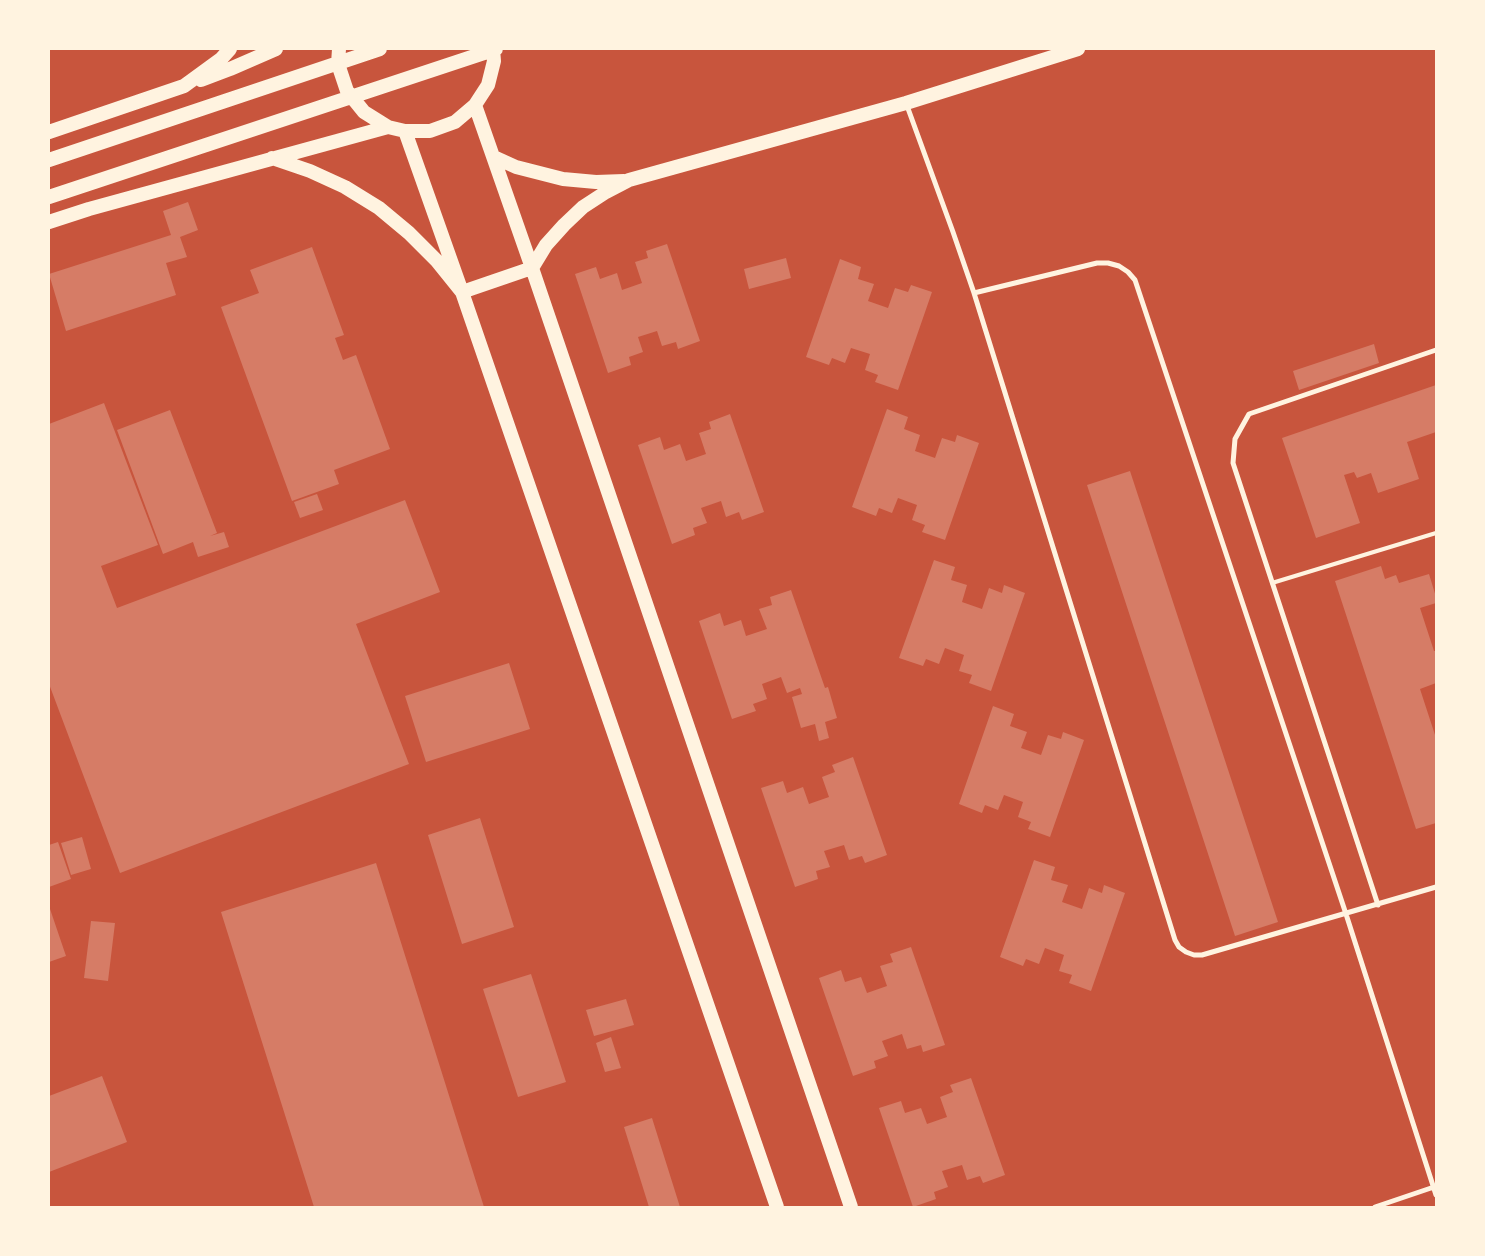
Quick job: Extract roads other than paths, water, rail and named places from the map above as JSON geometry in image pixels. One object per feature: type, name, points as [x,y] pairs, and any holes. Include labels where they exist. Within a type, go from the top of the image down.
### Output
[{"type":"highway","points":[[184,86],[230,49]]},
{"type":"highway","points":[[49,132],[184,86],[276,49]]},
{"type":"highway","points":[[49,197],[495,49],[488,85],[475,105],[455,122],[430,131],[405,131],[388,127],[364,112],[347,91],[338,64],[339,49]]},
{"type":"highway","points":[[49,160],[380,49]]},
{"type":"highway","points":[[462,292],[532,268],[546,245],[577,213],[606,192],[629,180],[906,103],[1078,49]]},
{"type":"highway","points":[[475,105],[851,1207]]},
{"type":"highway","points":[[49,222],[89,209],[388,127]]},
{"type":"highway","points":[[405,131],[777,1207]]},
{"type":"highway","points":[[494,157],[516,167],[563,179],[596,182],[629,180]]},
{"type":"highway","points":[[272,158],[310,171],[345,187],[378,208],[409,233],[437,261],[462,292]]},
{"type":"street","points":[[906,103],[974,293],[1175,940],[1179,947],[1186,952],[1202,956],[1436,888]]},
{"type":"street","points":[[974,293],[1097,263],[1119,266],[1135,280],[1346,914],[1436,1195]]},
{"type":"street","points":[[1378,905],[1233,463],[1236,439],[1249,414],[1436,350]]},
{"type":"street","points":[[1375,1207],[1434,1187]]},
{"type":"lane","points":[[1272,583],[1436,533]]}]
